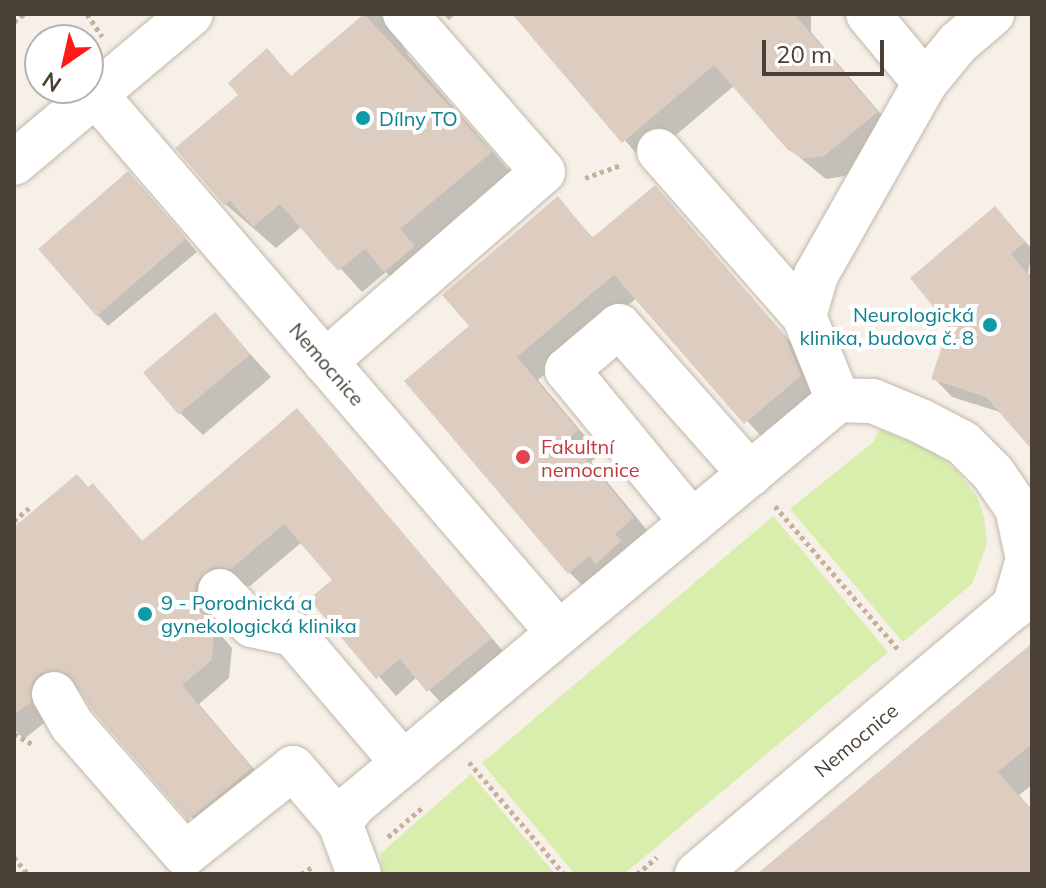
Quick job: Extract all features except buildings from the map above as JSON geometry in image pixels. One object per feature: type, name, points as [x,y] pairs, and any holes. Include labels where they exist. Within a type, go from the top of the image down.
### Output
[{"type":"street","points":[[104,86],[191,14]]},
{"type":"street","points":[[325,362],[543,172],[405,14]]},
{"type":"street","points":[[868,14],[925,83]]},
{"type":"street","points":[[804,316],[833,241],[925,83],[958,43],[992,14]]},
{"type":"street","points":[[14,163],[83,104]]},
{"type":"street","name":"Nemocnice","points":[[104,104],[559,633]]},
{"type":"street","points":[[346,814],[838,400],[804,316],[659,151]]},
{"type":"street","points":[[692,522],[567,370],[619,326],[750,474]]},
{"type":"street","name":"Nemocnice","points":[[697,874],[1023,599],[1028,559],[1017,508],[993,473],[963,443],[921,421],[873,401],[838,400]]},
{"type":"street","points":[[220,591],[252,625],[293,634],[403,763]]},
{"type":"street","points":[[54,694],[72,725],[185,854],[293,768],[346,814],[359,874]]},
{"type":"path","points":[[14,22],[24,14]]},
{"type":"path","points":[[543,172],[572,183],[659,151]]},
{"type":"path","points":[[750,474],[925,681]]},
{"type":"path","points":[[14,521],[30,507]]},
{"type":"path","points":[[443,730],[564,874]]},
{"type":"path","points":[[14,857],[28,874]]},
{"type":"green space","points":[[880,429],[934,453],[957,471],[977,497],[984,516],[987,544],[972,584],[903,642],[790,509],[873,442]]},
{"type":"green space","points":[[773,516],[888,652],[624,874],[575,874],[482,763]]},
{"type":"green space","points":[[471,774],[555,874],[383,874],[380,854]]},
{"type":"place","name":"Dílny TO","points":[[363,118]]},
{"type":"place","name":"Neurologická klinika, budova č. 8","points":[[990,325]]},
{"type":"place","name":"Fakultní nemocnice","points":[[523,457]]},
{"type":"place","name":"9 - Porodnická a gynekologická klinika","points":[[145,614]]}]
